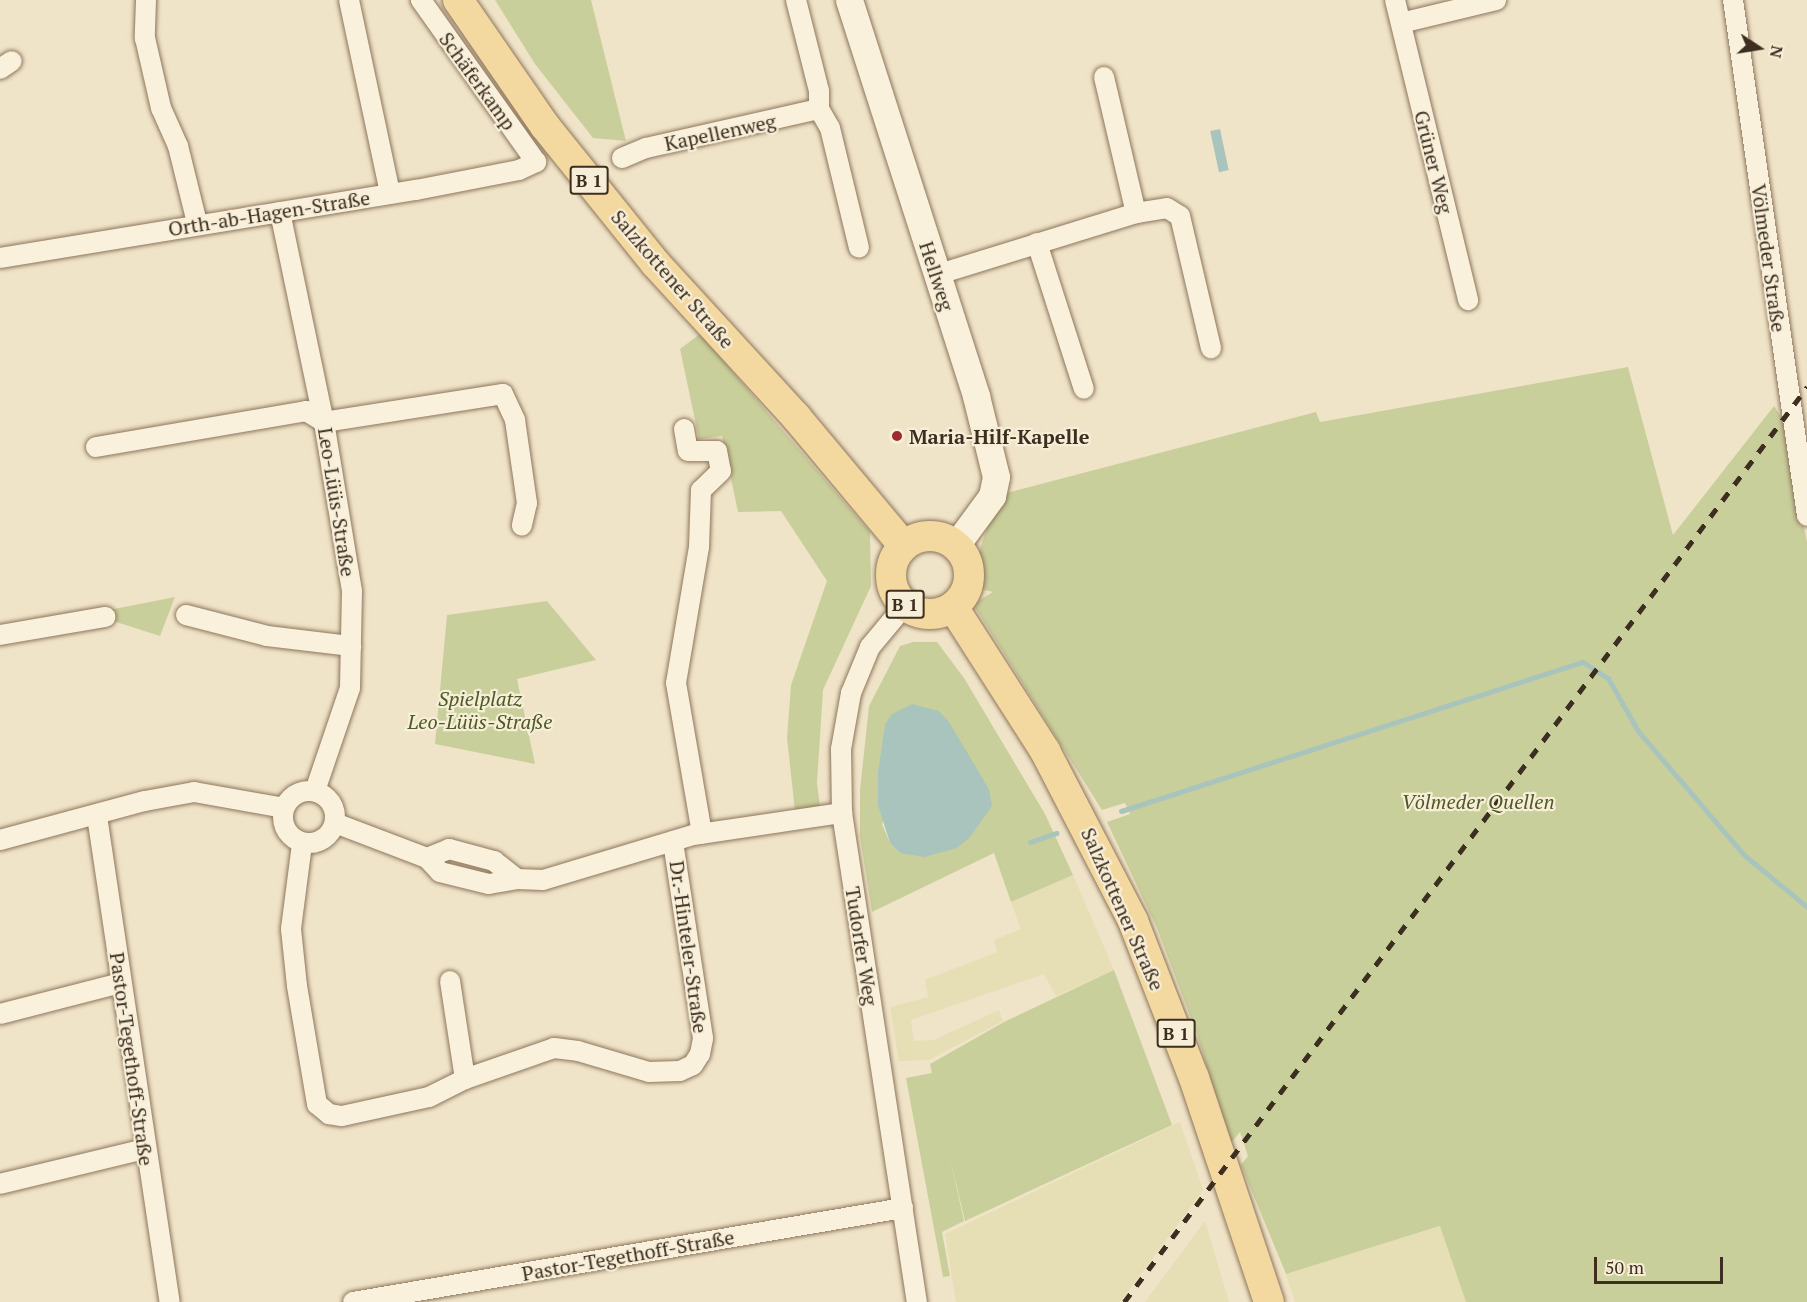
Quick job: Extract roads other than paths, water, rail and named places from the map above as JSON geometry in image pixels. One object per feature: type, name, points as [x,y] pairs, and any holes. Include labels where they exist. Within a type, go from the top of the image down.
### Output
[{"type":"main road","name":"Salzkottener Straße","points":[[458,0],[545,126],[655,263],[796,417],[904,546]]},
{"type":"main road","name":"Hellweg","points":[[849,0],[976,396],[996,477],[992,496],[956,545]]},
{"type":"main road","points":[[904,546],[917,538],[936,536],[956,545]]},
{"type":"main road","name":"B 1","points":[[904,546],[893,564],[891,577],[905,605],[934,614],[953,607],[966,591],[969,578],[964,554],[956,545]]},
{"type":"main road","name":"Salzkottener Straße","points":[[953,607],[1045,751],[1128,912],[1194,1078],[1269,1302]]},
{"type":"street","points":[[146,0],[145,38],[159,98],[178,146],[197,223]]},
{"type":"street","points":[[349,0],[390,193]]},
{"type":"street","name":"Schäferkamp","points":[[421,0],[536,162]]},
{"type":"street","points":[[796,0],[819,91],[819,109],[830,128],[859,248]]},
{"type":"street","name":"Grüner Weg","points":[[1395,0],[1468,300]]},
{"type":"street","points":[[1401,23],[1496,0]]},
{"type":"street","name":"Völmeder Straße","points":[[1733,0],[1807,516]]},
{"type":"street","points":[[1104,77],[1136,213]]},
{"type":"street","name":"Kapellenweg","points":[[622,158],[646,148],[819,109]]},
{"type":"street","name":"Orth-ab-Hagen-Straße","points":[[0,258],[519,170],[536,162]]},
{"type":"street","points":[[936,276],[1136,213],[1167,208],[1180,216],[1211,348]]},
{"type":"street","name":"Leo-Lüüs-Straße","points":[[280,212],[324,422],[352,591],[350,688],[315,791]]},
{"type":"street","points":[[1037,243],[1074,366],[1084,389]]},
{"type":"street","points":[[96,447],[306,411],[324,422],[503,394],[514,420],[527,503],[522,525]]},
{"type":"street","points":[[684,429],[688,451],[717,451],[720,471],[701,490],[699,547],[676,683],[702,834]]},
{"type":"street","name":"Tudorfer Weg","points":[[905,605],[870,647],[851,693],[841,750],[842,813],[917,1302]]},
{"type":"street","points":[[186,615],[267,636],[351,646]]},
{"type":"street","points":[[0,635],[105,617]]},
{"type":"street","points":[[301,791],[315,791],[334,806],[335,823],[330,834],[314,843],[302,844],[283,823],[284,808],[301,791]]},
{"type":"street","points":[[0,840],[97,816],[145,801],[194,792],[284,808]]},
{"type":"street","points":[[335,823],[427,858],[440,872],[489,884],[517,879],[543,880],[702,834],[842,813]]},
{"type":"street","name":"Pastor-Tegethoff-Straße","points":[[97,816],[145,1149],[170,1302]]},
{"type":"street","name":"Dr.-Hinteler-Straße","points":[[302,844],[291,929],[317,1104],[329,1114],[357,1114],[429,1097],[465,1079],[554,1048],[578,1051],[649,1072],[680,1071],[693,1065],[703,1038],[673,841]]},
{"type":"street","points":[[450,981],[465,1079]]},
{"type":"street","points":[[0,1014],[121,983]]},
{"type":"street","points":[[0,1184],[145,1149]]},
{"type":"street","name":"Pastor-Tegethoff-Straße","points":[[353,1302],[903,1208]]},
{"type":"water","points":[[1220,129],[1229,170],[1219,172],[1210,131]]},
{"type":"water","points":[[912,704],[939,711],[949,722],[989,789],[992,806],[970,837],[957,848],[924,857],[900,853],[890,843],[878,805],[878,773],[885,724],[892,714]]},
{"type":"waterway","points":[[1121,811],[1583,662],[1608,678],[1638,731],[1743,854],[1807,907]]},
{"type":"waterway","points":[[1030,842],[1056,833]]},
{"type":"railway","points":[[1124,1302],[1807,387]]},
{"type":"place","name":"Maria-Hilf-Kapelle","points":[[897,436]]},
{"type":"park label","name":"Spielplatz Leo-Lüüs-Straße","points":[[480,710]]},
{"type":"park label","name":"Völmeder Quellen","points":[[1478,801]]}]
